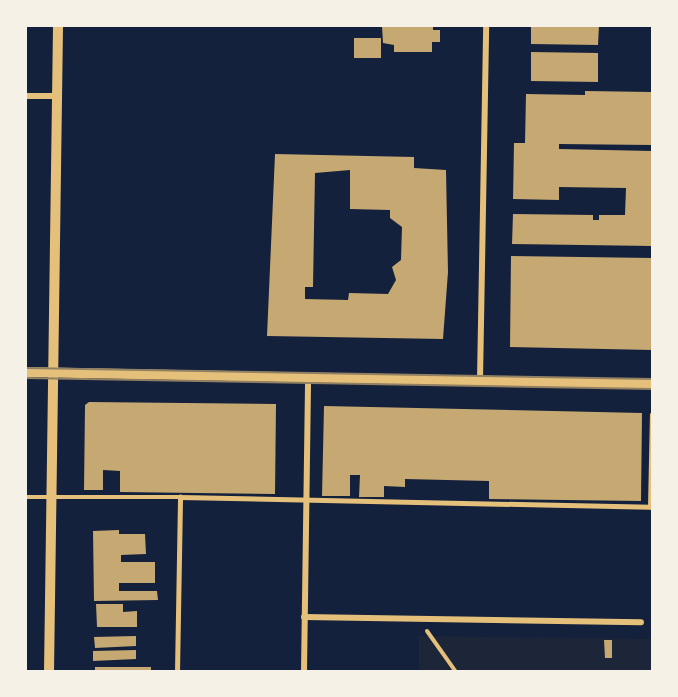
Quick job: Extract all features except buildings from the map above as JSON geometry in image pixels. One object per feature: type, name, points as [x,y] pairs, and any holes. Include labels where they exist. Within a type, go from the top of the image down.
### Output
[{"type":"street","points":[[49,672],[57,26]]},
{"type":"street","points":[[480,380],[486,26]]},
{"type":"street","points":[[26,96],[57,96]]},
{"type":"street","points":[[26,372],[652,384]]},
{"type":"street","points":[[304,672],[308,377]]},
{"type":"street","points":[[304,617],[641,622]]},
{"type":"lane","points":[[26,497],[306,497],[650,507],[652,415]]},
{"type":"lane","points":[[177,672],[180,497]]},
{"type":"path","points":[[423,619],[430,639],[456,672]]},
{"type":"shaded area","points":[[419,636],[652,639],[652,671],[419,672]]},
{"type":"tram line","points":[[26,368],[652,379]]},
{"type":"tram line","points":[[26,378],[652,389]]}]
